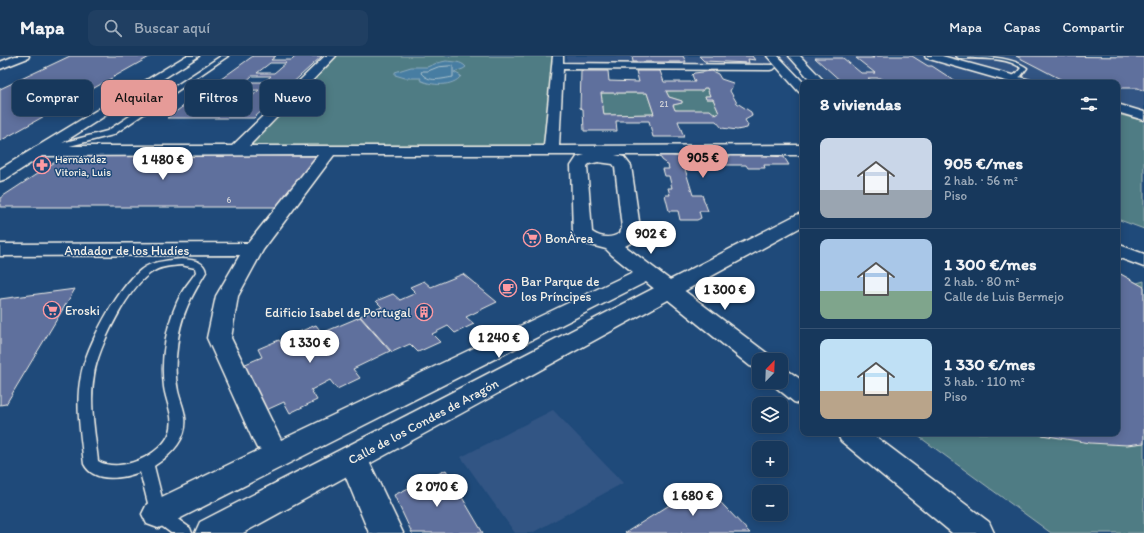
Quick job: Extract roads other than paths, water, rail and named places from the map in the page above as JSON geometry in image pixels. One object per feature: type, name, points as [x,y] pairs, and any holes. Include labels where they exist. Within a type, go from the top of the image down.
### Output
[{"type":"street","points":[[0,66],[24,56]]},
{"type":"street","points":[[0,176],[194,56]]},
{"type":"street","points":[[236,151],[331,56]]},
{"type":"street","points":[[794,56],[817,80]]},
{"type":"street","points":[[930,56],[1016,80]]},
{"type":"street","points":[[551,150],[558,61],[771,61],[800,86]]},
{"type":"street","points":[[1120,109],[1144,116]]},
{"type":"street","points":[[39,151],[800,150]]},
{"type":"street","points":[[267,440],[219,338],[227,296],[254,249],[329,151]]},
{"type":"street","points":[[612,243],[624,240],[631,234],[623,166],[621,163],[612,158],[588,158],[580,163],[579,166],[582,234],[597,242],[612,243],[619,251],[752,355]]},
{"type":"street","name":"Calle de los Condes de Aragón","points":[[212,533],[800,221]]},
{"type":"street","points":[[1120,236],[1144,246]]},
{"type":"street","name":"Andador de los Hudíes","points":[[0,250],[254,249]]},
{"type":"street","points":[[1120,251],[1144,262]]},
{"type":"street","points":[[158,514],[648,273]]},
{"type":"street","points":[[788,383],[800,393]]},
{"type":"street","points":[[855,436],[978,533]]},
{"type":"street","points":[[353,458],[386,533]]},
{"type":"lane","points":[[39,151],[110,133],[225,56]]},
{"type":"lane","points":[[959,56],[995,58],[1020,64],[1024,68],[1023,70],[1016,78],[1012,79]]},
{"type":"lane","points":[[181,262],[195,264],[200,267],[201,272],[188,292],[181,308],[174,332],[170,356],[170,389],[179,424],[178,429],[170,445],[146,464],[129,470],[111,473],[100,470],[91,464],[87,417],[87,375],[109,318],[143,273],[149,269],[169,263],[181,262]]},
{"type":"lane","points":[[146,464],[158,514],[184,533]]},
{"type":"water","points":[[446,61],[459,63],[466,67],[454,72],[461,76],[457,80],[447,84],[430,83],[420,80],[421,78],[405,78],[395,75],[395,72],[411,67],[427,67]]},
{"type":"place","name":"Hernández Vitoria, Luis","points":[[42,165]]},
{"type":"place","name":"BonÀrea","points":[[532,238]]},
{"type":"place","name":"Bar Parque de los Príncipes","points":[[508,288]]},
{"type":"place","name":"Eroski","points":[[52,310]]},
{"type":"place","name":"Edificio Isabel de Portugal","points":[[424,312]]}]
